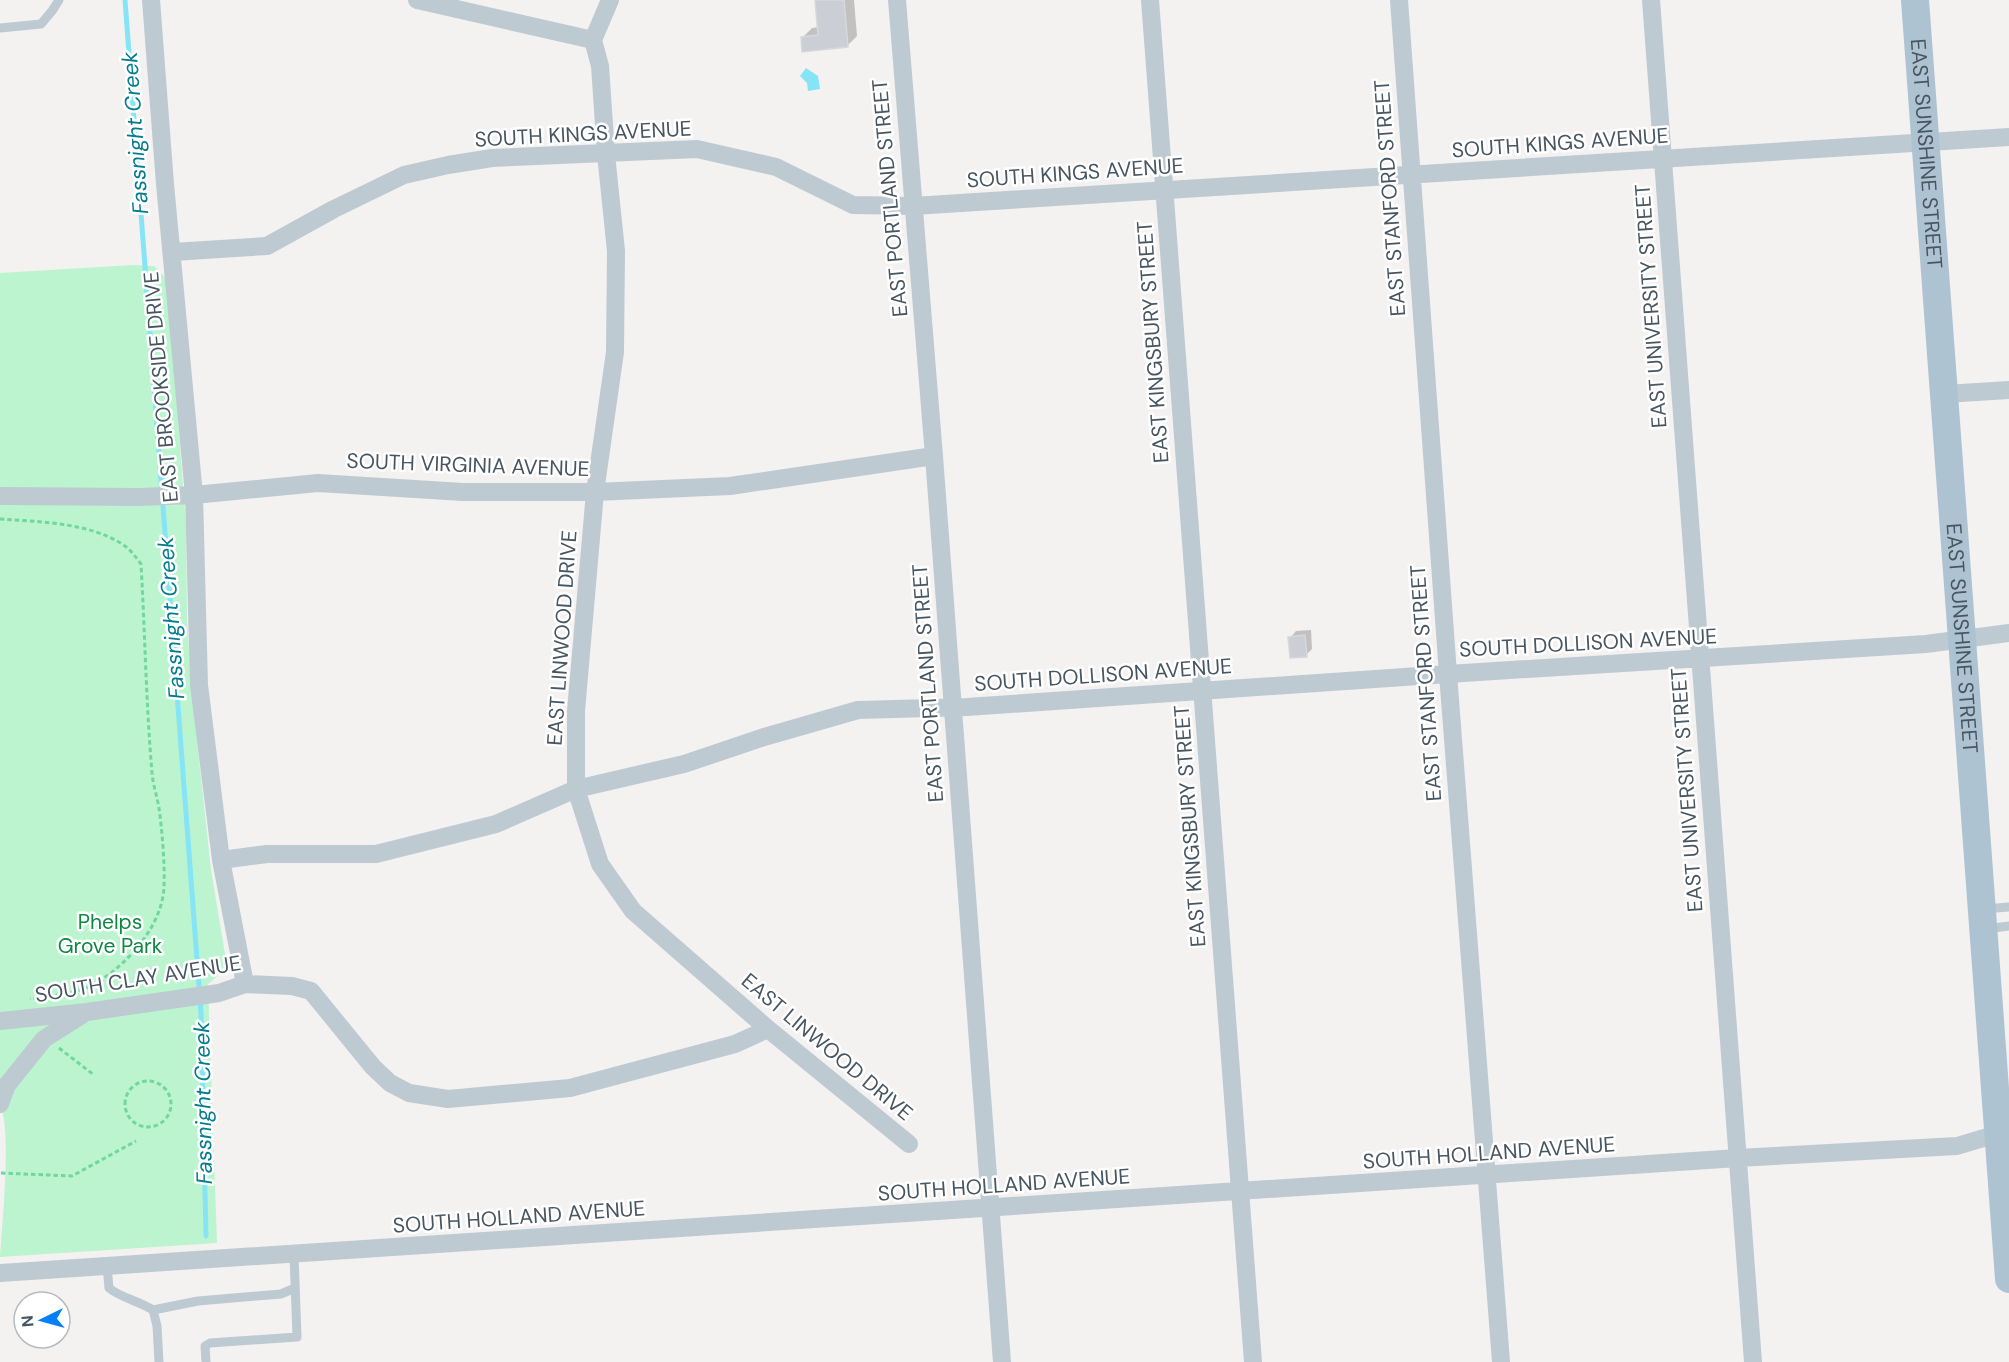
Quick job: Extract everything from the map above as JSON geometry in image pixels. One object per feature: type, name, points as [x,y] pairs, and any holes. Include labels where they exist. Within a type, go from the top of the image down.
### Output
[{"type":"main road","name":"EAST SUNSHINE STREET","points":[[1915,0],[1963,639],[1996,918],[2009,1279]]},
{"type":"street","name":"EAST BROOKSIDE DRIVE","points":[[151,0],[165,184],[173,252],[200,685],[221,860],[245,984]]},
{"type":"street","points":[[417,0],[592,40],[610,0]]},
{"type":"street","name":"EAST PORTLAND STREET","points":[[897,0],[934,456],[1002,1362]]},
{"type":"street","name":"EAST KINGSBURY STREET","points":[[1150,0],[1253,1362]]},
{"type":"street","name":"EAST STANFORD STREET","points":[[1399,0],[1501,1362]]},
{"type":"street","name":"EAST UNIVERSITY STREET","points":[[1651,0],[1753,1362]]},
{"type":"street","name":"EAST LINWOOD DRIVE","points":[[592,40],[600,66],[616,251],[615,351],[595,492],[576,711],[576,789],[600,864],[633,911],[768,1029],[909,1144]]},
{"type":"street","name":"SOUTH KINGS AVENUE","points":[[173,252],[267,246],[334,209],[404,176],[448,165],[492,158],[697,148],[776,167],[853,205],[913,206],[2009,137]]},
{"type":"street","points":[[1945,394],[2009,390]]},
{"type":"street","name":"SOUTH VIRGINIA AVENUE","points":[[0,496],[189,495],[318,483],[464,492],[595,492],[730,486],[934,456]]},
{"type":"street","name":"SOUTH DOLLISON AVENUE","points":[[221,860],[267,854],[376,854],[496,824],[576,789],[684,764],[764,737],[858,710],[952,708],[1448,674],[1926,645],[2009,633]]},
{"type":"street","name":"SOUTH CLAY AVENUE","points":[[0,1021],[183,999],[219,993],[245,984],[292,986],[311,991],[373,1067],[390,1083],[409,1093],[448,1099],[570,1088],[735,1044],[768,1029]]},
{"type":"street","points":[[0,1104],[7,1085],[44,1039],[87,1012]]},
{"type":"street","name":"SOUTH HOLLAND AVENUE","points":[[0,1273],[1738,1158],[1957,1146],[2004,1132]]},
{"type":"lane","points":[[0,28],[41,24],[58,0]]},
{"type":"lane","points":[[206,1362],[205,1346],[210,1343],[297,1337],[294,1254]]},
{"type":"lane","points":[[106,1266],[109,1288],[113,1292],[141,1302],[153,1310],[157,1326],[159,1362]]},
{"type":"lane","points":[[153,1310],[198,1300],[282,1294],[295,1288]]},
{"type":"path","points":[[0,519],[87,529],[121,543],[141,564],[152,773],[159,810],[163,864],[164,888],[157,915],[147,935],[130,955],[96,983],[80,989],[27,999]]},
{"type":"path","points":[[58,1047],[94,1076]]},
{"type":"path","points":[[155,1082],[166,1090],[170,1097],[170,1111],[161,1123],[155,1126],[148,1127],[134,1122],[126,1108],[128,1093],[139,1083],[155,1082]]},
{"type":"path","points":[[1,1173],[72,1176],[136,1141]]},
{"type":"green space","name":"Phelps Grove Park","points":[[133,265],[154,266],[164,276],[168,286],[186,526],[187,619],[192,695],[211,870],[226,960],[223,971],[208,984],[217,1243],[0,1257],[6,1155],[4,1117],[0,1105],[0,273]]},
{"type":"water","points":[[806,68],[818,76],[820,89],[808,91],[807,83],[800,76]]},
{"type":"building","points":[[815,0],[844,0],[848,47],[802,52],[801,37],[818,35]]},
{"type":"building","points":[[1305,635],[1307,657],[1290,658],[1288,637]]},
{"type":"waterway","name":"Fassnight Creek","points":[[125,0],[201,1013],[206,1236]]}]
